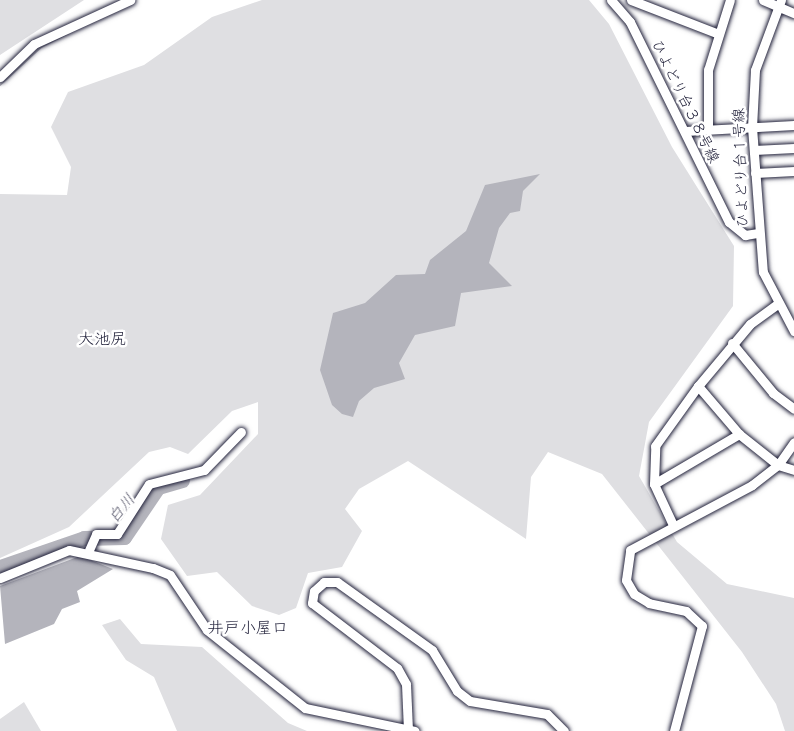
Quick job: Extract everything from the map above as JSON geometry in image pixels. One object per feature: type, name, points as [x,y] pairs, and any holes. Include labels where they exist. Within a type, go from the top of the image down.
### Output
[{"type":"street","points":[[0,77],[34,44],[130,0]]},
{"type":"street","points":[[614,3],[630,0],[716,33]]},
{"type":"street","points":[[708,129],[705,104],[716,33],[730,0]]},
{"type":"street","points":[[763,0],[779,3],[794,13]]},
{"type":"street","name":"ひよどり台３８号線","points":[[614,3],[685,131],[729,222],[745,235],[757,233]]},
{"type":"street","name":"ひよどり台１号線","points":[[779,3],[755,70],[752,128],[756,173],[757,233],[763,272],[776,306],[794,332]]},
{"type":"street","points":[[685,131],[794,124]]},
{"type":"street","points":[[754,150],[794,148]]},
{"type":"street","points":[[756,173],[794,171]]},
{"type":"street","points":[[673,525],[654,484],[655,446],[732,343],[776,306]]},
{"type":"street","points":[[732,343],[773,393],[794,409]]},
{"type":"street","points":[[698,386],[739,434],[778,465],[794,470]]},
{"type":"street","points":[[89,550],[96,534],[117,534],[149,484],[204,470],[242,432]]},
{"type":"street","points":[[654,484],[739,434]]},
{"type":"street","points":[[674,731],[702,626],[686,610],[649,603],[634,594],[625,564],[630,550],[673,525],[752,485],[778,465],[794,442]]},
{"type":"street","points":[[0,578],[69,550],[89,550],[126,566],[170,575],[207,630],[305,708],[377,728],[411,730],[406,684],[397,668],[312,603],[314,591],[324,582],[337,582],[432,650],[457,691],[470,701],[547,714],[564,731]]},
{"type":"shaded area","points":[[0,0],[84,0],[0,55]]},
{"type":"shaded area","points":[[262,0],[589,0],[609,24],[672,147],[734,246],[733,306],[649,422],[639,476],[677,542],[727,584],[794,598],[794,731],[785,731],[776,704],[742,652],[602,474],[548,452],[531,477],[526,539],[408,461],[359,489],[345,509],[362,531],[342,567],[308,573],[296,608],[279,615],[252,606],[217,572],[187,576],[161,539],[168,505],[200,495],[258,434],[258,402],[232,411],[188,454],[170,447],[149,452],[69,527],[0,558],[0,194],[67,195],[71,167],[51,127],[68,92],[144,65],[212,17]]},
{"type":"shaded area","points":[[540,174],[523,191],[520,211],[510,213],[499,228],[489,263],[512,286],[461,293],[455,326],[415,335],[399,363],[405,379],[374,388],[359,401],[353,417],[342,414],[332,405],[320,370],[333,313],[365,303],[396,275],[425,274],[430,260],[466,231],[485,185]]},
{"type":"shaded area","points":[[80,556],[113,569],[77,591],[80,602],[62,609],[54,624],[5,644],[0,586]]},
{"type":"shaded area","points":[[120,619],[141,644],[202,647],[288,723],[307,731],[177,731],[154,677],[126,660],[102,625]]},
{"type":"shaded area","points":[[24,702],[41,731],[0,731],[0,719]]},
{"type":"waterway","points":[[0,85],[41,47],[68,33]]},
{"type":"waterway","name":"白川","points":[[0,567],[84,538],[124,537],[158,487],[182,480]]},
{"type":"district","name":"大池尻","points":[[102,338]]},
{"type":"district","name":"井戸小屋口","points":[[248,627]]}]
